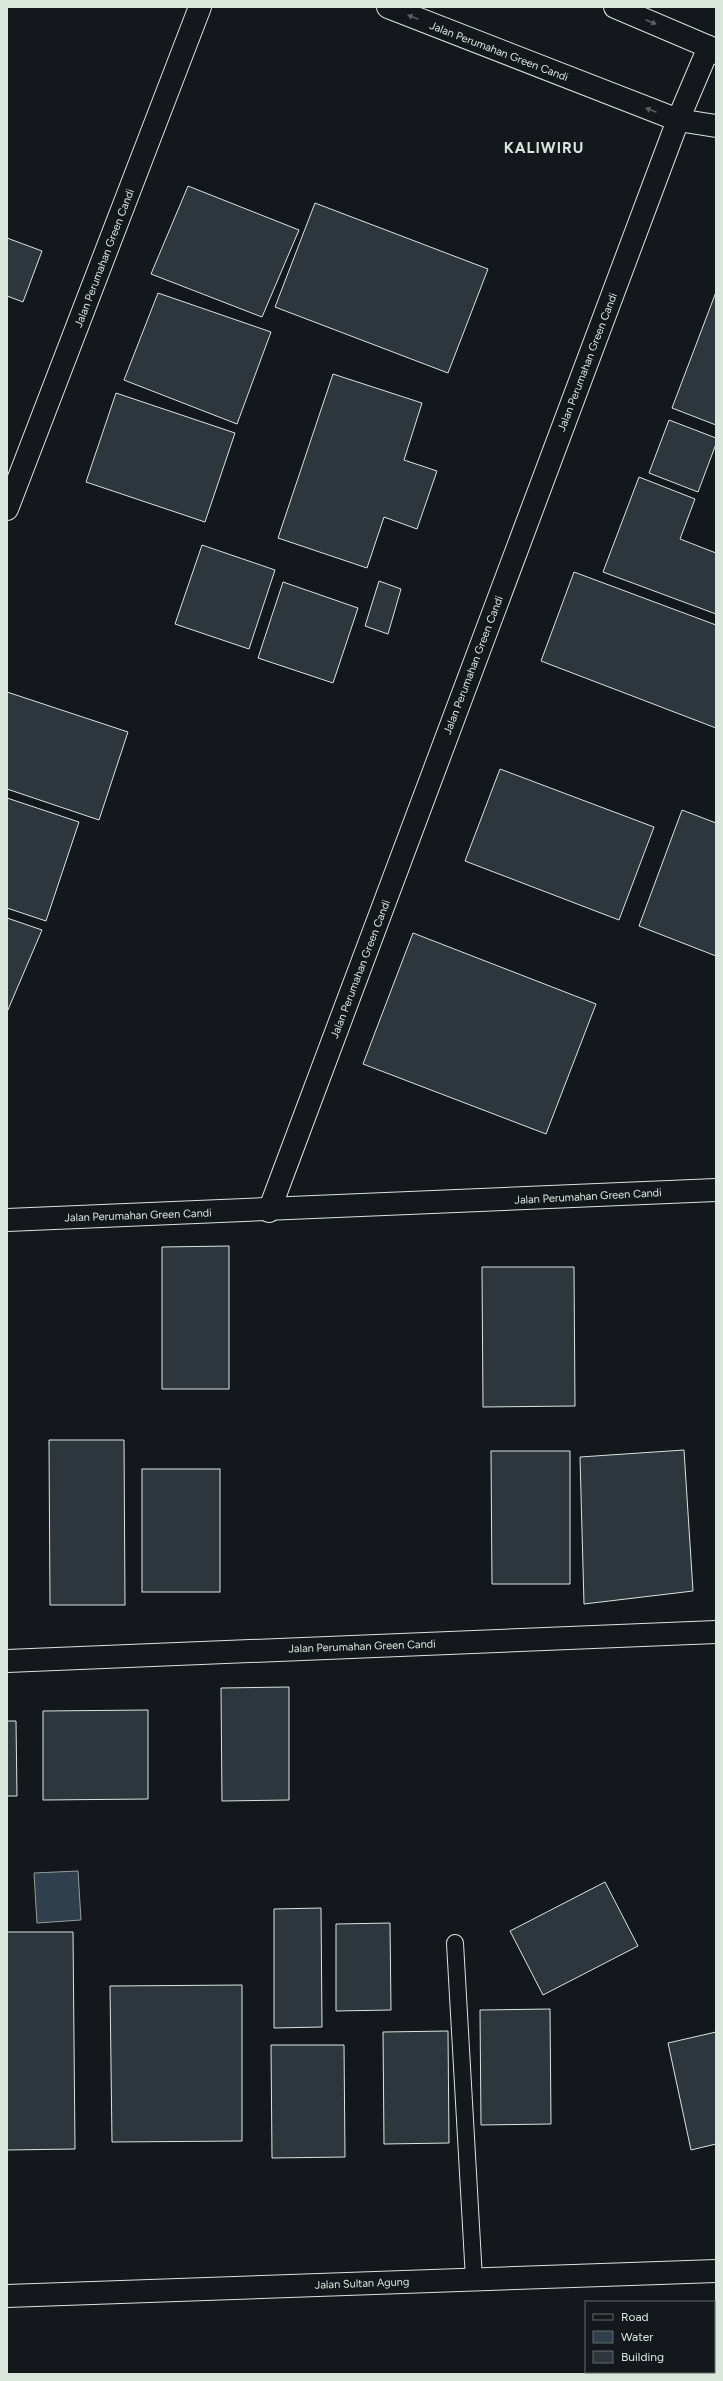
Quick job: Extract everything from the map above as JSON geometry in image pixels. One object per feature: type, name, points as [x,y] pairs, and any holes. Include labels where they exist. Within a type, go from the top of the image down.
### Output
[{"type":"main road","name":"Jalan Perumahan Green Candi","points":[[7,509],[200,7]]},
{"type":"main road","name":"Jalan Perumahan Green Candi","points":[[388,7],[678,120],[716,126]]},
{"type":"main road","name":"Jalan Perumahan Green Candi","points":[[269,1211],[678,120],[712,50],[616,7]]},
{"type":"main road","name":"Jalan Perumahan Green Candi","points":[[7,1220],[269,1211],[716,1190]]},
{"type":"main road","name":"Jalan Perumahan Green Candi","points":[[7,1661],[716,1632]]},
{"type":"main road","name":"Jalan Sultan Agung","points":[[7,2296],[716,2271]]},
{"type":"lane","points":[[455,1943],[474,2279]]},
{"type":"water","points":[[78,1871],[81,1920],[37,1923],[34,1873]]},
{"type":"building","points":[[188,186],[299,230],[262,317],[151,274]]},
{"type":"building","points":[[315,203],[488,269],[448,373],[275,307]]},
{"type":"building","points":[[7,238],[42,251],[23,302],[7,296]]},
{"type":"building","points":[[716,292],[716,425],[672,408]]},
{"type":"building","points":[[158,293],[271,332],[237,424],[124,380]]},
{"type":"building","points":[[333,374],[422,403],[404,460],[437,471],[417,529],[384,517],[367,568],[278,538]]},
{"type":"building","points":[[116,393],[235,433],[205,522],[86,482]]},
{"type":"building","points":[[669,420],[716,438],[716,444],[698,492],[649,473]]},
{"type":"building","points":[[639,477],[695,499],[680,539],[716,553],[716,614],[603,572]]},
{"type":"building","points":[[202,545],[275,570],[249,649],[175,624]]},
{"type":"building","points":[[574,572],[716,625],[716,728],[541,661]]},
{"type":"building","points":[[379,581],[401,589],[388,634],[365,626]]},
{"type":"building","points":[[283,582],[358,608],[333,683],[258,658]]},
{"type":"building","points":[[7,692],[128,732],[99,820],[7,789]]},
{"type":"building","points":[[500,769],[654,827],[619,920],[465,861]]},
{"type":"building","points":[[7,798],[79,822],[46,921],[7,908]]},
{"type":"building","points":[[682,810],[716,823],[716,956],[639,926]]},
{"type":"building","points":[[7,918],[42,930],[7,1012]]},
{"type":"building","points":[[413,933],[596,1004],[546,1134],[363,1064]]},
{"type":"building","points":[[229,1246],[229,1389],[162,1389],[162,1247]]},
{"type":"building","points":[[482,1267],[574,1267],[575,1406],[483,1407]]},
{"type":"building","points":[[49,1440],[124,1440],[125,1605],[50,1605]]},
{"type":"building","points":[[684,1450],[693,1591],[584,1604],[580,1457]]},
{"type":"building","points":[[491,1451],[570,1451],[570,1584],[492,1584]]},
{"type":"building","points":[[142,1469],[220,1469],[220,1592],[142,1592]]},
{"type":"building","points":[[289,1687],[289,1800],[222,1801],[221,1688]]},
{"type":"building","points":[[148,1710],[148,1799],[43,1800],[43,1711]]},
{"type":"building","points":[[7,1721],[16,1721],[17,1796],[7,1796]]},
{"type":"building","points":[[605,1882],[638,1946],[543,1995],[510,1931]]},
{"type":"building","points":[[321,1908],[322,2027],[274,2028],[274,1909]]},
{"type":"building","points":[[390,1923],[391,2010],[336,2011],[336,1924]]},
{"type":"building","points":[[7,1932],[73,1932],[75,2149],[7,2150]]},
{"type":"building","points":[[242,1985],[242,2141],[112,2142],[110,1986]]},
{"type":"building","points":[[550,2009],[551,2124],[481,2125],[480,2010]]},
{"type":"building","points":[[448,2031],[449,2143],[384,2144],[383,2032]]},
{"type":"building","points":[[716,2032],[716,2144],[691,2150],[668,2043]]},
{"type":"building","points":[[271,2045],[344,2045],[345,2157],[272,2158]]},
{"type":"district","name":"KALIWIRU","points":[[544,148]]}]
